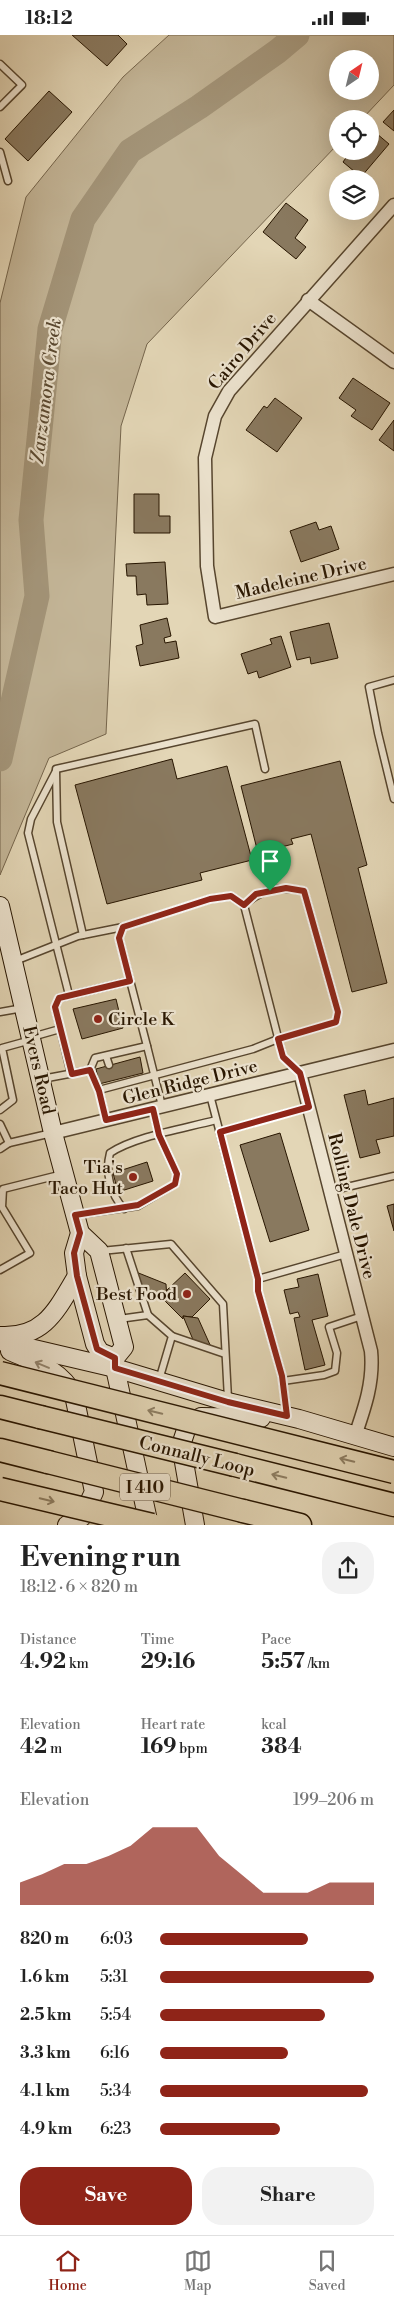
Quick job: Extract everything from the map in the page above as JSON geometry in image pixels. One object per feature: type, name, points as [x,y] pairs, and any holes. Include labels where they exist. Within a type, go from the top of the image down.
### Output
[{"type":"highway","points":[[0,1373],[394,1472]]},
{"type":"highway","name":"Connally Loop","points":[[0,1407],[394,1505]]},
{"type":"highway","name":"I 410","points":[[0,1450],[300,1525]]},
{"type":"highway","points":[[0,1489],[150,1525]]},
{"type":"main road","name":"Evers Road","points":[[0,906],[53,1133],[80,1233],[74,1253],[77,1276],[95,1344],[100,1352],[115,1363]]},
{"type":"main road","points":[[80,1233],[99,1251],[124,1347],[115,1363],[150,1525]]},
{"type":"main road","points":[[0,1336],[30,1333],[44,1324],[56,1310],[77,1276]]},
{"type":"main road","points":[[0,1341],[115,1363],[159,1381],[228,1402],[293,1418],[394,1447]]},
{"type":"main road","points":[[0,1347],[53,1370],[67,1383],[74,1395],[94,1492],[82,1517],[67,1525]]},
{"type":"main road","points":[[195,1525],[181,1445],[188,1424],[201,1417],[293,1418]]},
{"type":"street","name":"Cairo Drive","points":[[216,617],[207,566],[205,458],[210,429],[215,416],[229,391],[394,205]]},
{"type":"street","points":[[308,301],[394,362]]},
{"type":"street","name":"Madeleine Drive","points":[[216,617],[394,574]]},
{"type":"street","name":"Glen Ridge Drive","points":[[53,1133],[394,1050]]},
{"type":"street","name":"Rolling Dale Drive","points":[[300,1073],[371,1351],[373,1368],[365,1408],[355,1436]]},
{"type":"lane","points":[[0,64],[22,85],[0,107]]},
{"type":"lane","points":[[0,152],[8,181]]},
{"type":"lane","points":[[394,680],[369,687],[394,799]]},
{"type":"lane","points":[[56,769],[254,724],[265,769]]},
{"type":"lane","points":[[56,769],[57,822],[83,935]]},
{"type":"lane","points":[[56,769],[31,819],[28,833],[70,995]]},
{"type":"lane","points":[[99,1091],[114,1083],[155,1076],[253,1049],[278,1039],[336,1022],[338,1012],[304,891],[286,888],[256,894],[244,905]]},
{"type":"lane","points":[[10,955],[56,945],[83,935],[123,927],[210,899],[231,896],[244,905],[283,1057],[300,1073]]},
{"type":"lane","points":[[75,1215],[124,1209],[138,1205],[175,1184],[177,1174],[159,1135],[155,1076],[119,938],[123,927]]},
{"type":"lane","points":[[72,1074],[55,1007],[59,998],[130,981]]},
{"type":"lane","points":[[0,1011],[24,1007]]},
{"type":"lane","points":[[0,1110],[13,1099],[2,1048],[60,1029]]},
{"type":"lane","points":[[106,1120],[99,1091],[90,1070],[95,1058],[147,1046]]},
{"type":"lane","points":[[123,1052],[125,1061]]},
{"type":"lane","points":[[106,1056],[109,1065]]},
{"type":"lane","points":[[41,1079],[90,1070]]},
{"type":"lane","points":[[210,1095],[258,1279],[258,1291],[293,1418]]},
{"type":"lane","points":[[220,1132],[309,1107]]},
{"type":"lane","points":[[124,1209],[118,1203],[107,1172],[110,1153],[117,1148],[216,1120]]},
{"type":"lane","points":[[0,1124],[9,1143]]},
{"type":"lane","points":[[0,1149],[9,1143],[53,1133]]},
{"type":"lane","points":[[0,1270],[30,1253],[2,1207],[2,1189],[64,1174]]},
{"type":"lane","points":[[330,1191],[394,1176]]},
{"type":"lane","points":[[99,1251],[171,1244],[223,1303],[228,1402]]},
{"type":"lane","points":[[126,1248],[148,1315],[172,1336],[225,1354]]},
{"type":"lane","points":[[258,1279],[346,1254]]},
{"type":"lane","points":[[117,1319],[148,1315]]},
{"type":"lane","points":[[283,1381],[324,1375],[336,1371],[337,1353],[329,1327],[362,1316]]},
{"type":"lane","points":[[159,1381],[172,1336]]},
{"type":"shaded area","points":[[169,35],[394,35],[394,85],[370,110],[329,110],[329,153],[147,344],[121,426],[106,734],[49,758],[0,875],[0,303],[26,197],[123,77]]},
{"type":"building","points":[[72,35],[118,35],[127,44],[107,66]]},
{"type":"building","points":[[49,91],[72,112],[28,161],[5,139]]},
{"type":"building","points":[[394,110],[394,131],[383,122]]},
{"type":"building","points":[[379,136],[389,144],[379,156]]},
{"type":"building","points":[[344,160],[375,160],[367,170],[353,170],[343,162]]},
{"type":"building","points":[[286,203],[308,220],[295,238],[306,247],[296,259],[263,232]]},
{"type":"building","points":[[353,378],[390,403],[372,430],[351,416],[356,410],[339,398]]},
{"type":"building","points":[[275,398],[302,418],[277,452],[246,430],[264,406],[267,408]]},
{"type":"building","points":[[394,420],[394,451],[379,440]]},
{"type":"building","points":[[134,494],[159,494],[159,516],[170,516],[170,533],[134,533]]},
{"type":"building","points":[[316,522],[319,530],[331,526],[339,549],[301,562],[290,531]]},
{"type":"building","points":[[165,562],[168,604],[147,605],[146,594],[137,595],[136,576],[127,576],[126,564]]},
{"type":"building","points":[[167,618],[171,636],[164,638],[165,643],[176,641],[179,658],[140,666],[136,646],[143,644],[140,625]]},
{"type":"building","points":[[329,623],[338,658],[311,664],[310,657],[297,660],[290,632]]},
{"type":"building","points":[[281,636],[291,667],[259,678],[257,671],[248,674],[241,654],[272,644],[270,639]]},
{"type":"building","points":[[172,759],[177,779],[227,766],[252,860],[200,873],[202,880],[107,904],[75,785]]},
{"type":"building","points":[[340,761],[367,865],[358,868],[387,983],[352,992],[311,834],[291,839],[293,844],[258,853],[241,786]]},
{"type":"building","name":"Circle K","points":[[116,999],[123,1028],[82,1039],[73,1009]]},
{"type":"building","points":[[140,1057],[143,1073],[99,1084],[96,1069]]},
{"type":"building","points":[[365,1090],[368,1105],[394,1098],[394,1136],[376,1140],[380,1153],[360,1158],[344,1095]]},
{"type":"building","points":[[280,1133],[309,1230],[270,1242],[240,1145]]},
{"type":"building","name":"Tia's Taco Hut","points":[[147,1162],[153,1181],[118,1192],[113,1173]]},
{"type":"building","points":[[394,1204],[394,1231],[387,1206]]},
{"type":"building","points":[[136,1272],[166,1284],[167,1300],[141,1289]]},
{"type":"building","name":"Best Food","points":[[185,1273],[210,1299],[192,1317],[183,1316],[183,1319],[164,1300],[167,1300],[167,1290]]},
{"type":"building","points":[[318,1274],[328,1316],[312,1320],[325,1365],[305,1370],[294,1318],[300,1317],[298,1312],[290,1314],[284,1290],[299,1287],[297,1279]]},
{"type":"building","points":[[183,1316],[198,1318],[211,1347],[194,1342]]},
{"type":"waterway","name":"Zarzamora Creek","points":[[0,759],[37,596],[31,520],[50,329],[83,219],[130,151],[199,107],[278,51],[297,35]]},
{"type":"place","name":"Circle K","points":[[98,1019]]},
{"type":"place","name":"Tia's Taco Hut","points":[[133,1177]]},
{"type":"place","name":"Best Food","points":[[187,1294]]},
{"type":"route","points":[[286,888],[304,891],[338,1012],[336,1022],[278,1039],[283,1057],[300,1073],[309,1107],[220,1132],[258,1279],[258,1291],[282,1376],[287,1416],[228,1402],[115,1368],[115,1358],[97,1349],[77,1276],[74,1253],[80,1233],[75,1215],[124,1209],[138,1205],[175,1184],[177,1174],[159,1135],[153,1109],[106,1120],[99,1091],[90,1070],[72,1074],[55,1007],[59,998],[130,981],[119,938],[123,927],[210,899],[231,896],[244,905],[256,894],[270,891],[286,888]]}]
